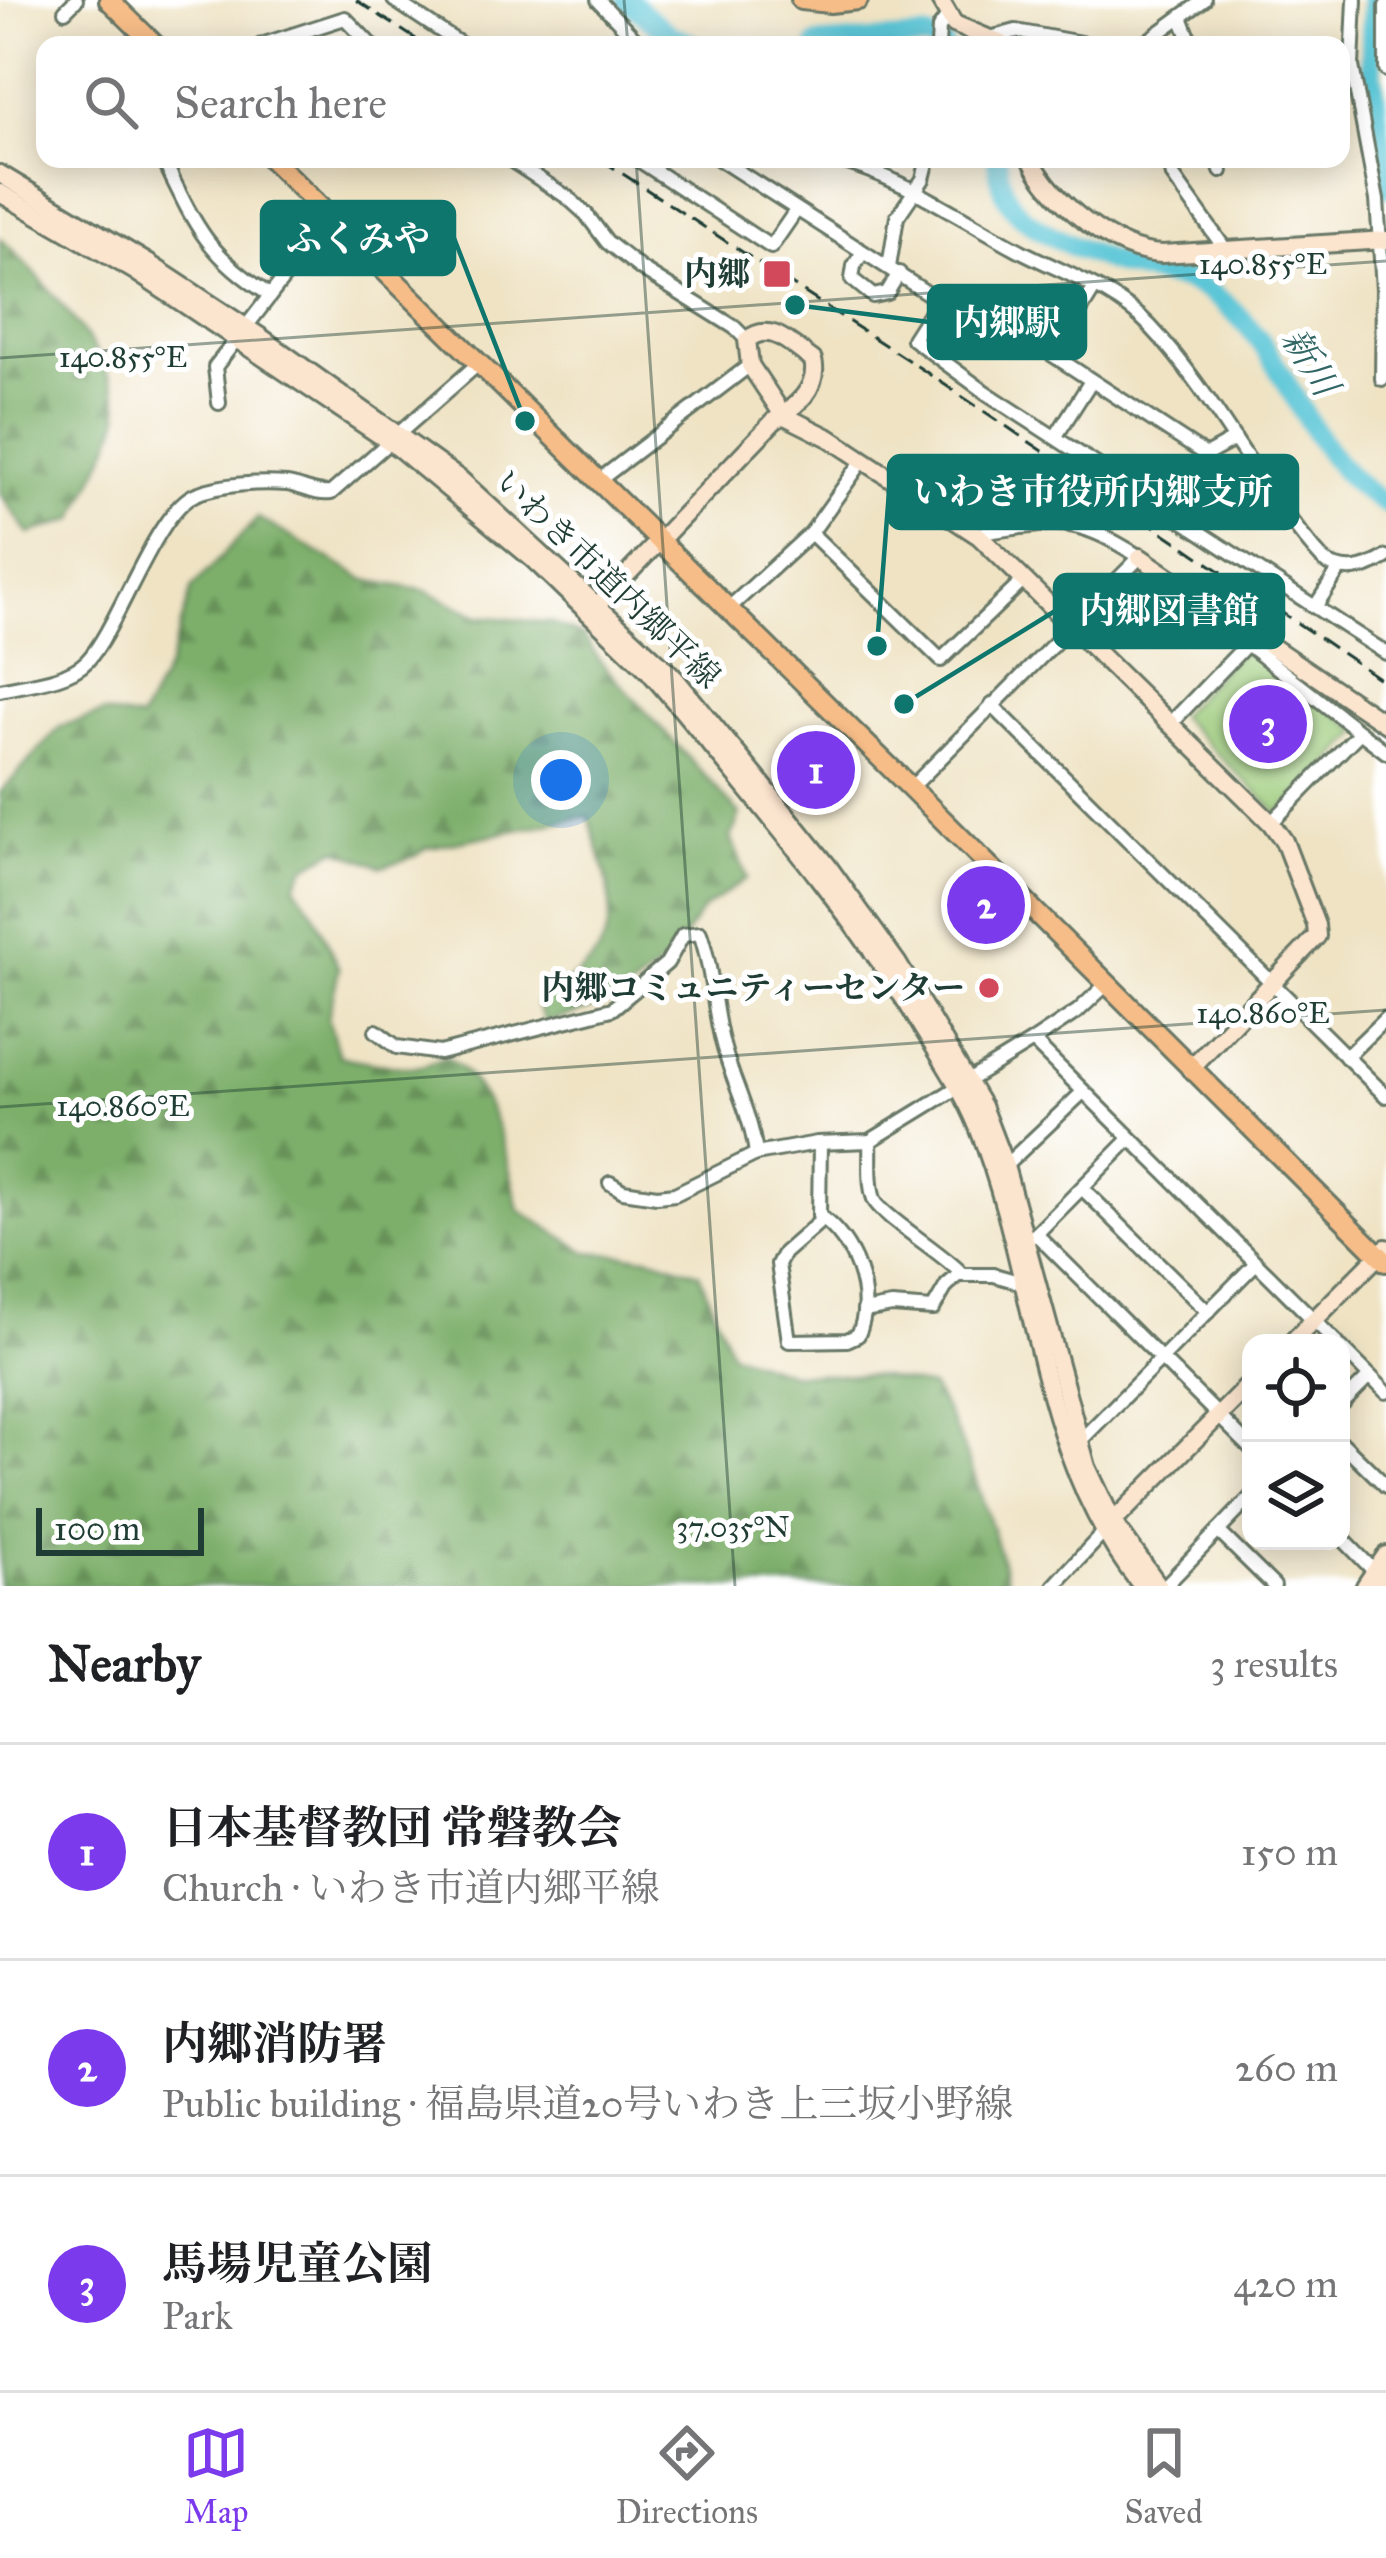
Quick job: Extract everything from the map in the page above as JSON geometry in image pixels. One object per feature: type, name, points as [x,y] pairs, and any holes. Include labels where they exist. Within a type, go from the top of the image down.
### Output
[{"type":"main road","points":[[110,0],[146,36]]},
{"type":"main road","points":[[801,0],[858,0]]},
{"type":"main road","points":[[280,168],[1384,1255]]},
{"type":"street","points":[[65,11],[76,0]]},
{"type":"street","points":[[395,0],[449,36]]},
{"type":"street","points":[[598,0],[632,36]]},
{"type":"street","points":[[1155,36],[1204,0]]},
{"type":"street","points":[[1355,0],[1352,66],[1383,240],[1382,379]]},
{"type":"street","points":[[1386,5],[1386,70]]},
{"type":"street","points":[[944,8],[954,25],[984,36]]},
{"type":"street","points":[[1181,17],[1188,36]]},
{"type":"street","points":[[289,36],[345,18],[362,36]]},
{"type":"street","points":[[1006,36],[1016,31],[1043,36]]},
{"type":"street","points":[[167,168],[199,234],[237,275],[270,295]]},
{"type":"street","points":[[523,168],[567,197],[607,242],[640,269],[734,327],[747,340],[750,365],[783,415],[863,460],[979,536],[1284,841],[1317,937],[1190,1069]]},
{"type":"street","points":[[651,168],[771,247],[795,212]]},
{"type":"street","points":[[732,168],[938,300],[1053,355],[1206,455]]},
{"type":"street","points":[[872,168],[1147,322],[1313,548],[1339,570],[1367,567],[1386,557]]},
{"type":"street","points":[[863,252],[852,279],[873,296],[887,293],[894,270],[897,217],[924,168]]},
{"type":"street","points":[[1036,168],[1047,188],[1068,208],[1138,251],[1162,254],[1383,240]]},
{"type":"street","points":[[1171,168],[1225,248]]},
{"type":"street","name":"いわき市道内郷平線","points":[[0,175],[148,263],[241,334]]},
{"type":"street","name":"いわき市道内郷平線","points":[[0,193],[81,236],[241,334],[393,436],[595,609],[648,670],[825,886],[964,1086],[1004,1166],[1079,1442],[1109,1526],[1162,1586]]},
{"type":"street","points":[[219,403],[215,367],[331,218]]},
{"type":"street","points":[[1053,355],[1094,289]]},
{"type":"street","points":[[938,300],[913,339],[985,392],[1386,653]]},
{"type":"street","points":[[595,609],[783,415],[796,408],[815,377],[814,360],[770,330],[760,330],[747,340]]},
{"type":"street","points":[[0,690],[64,674],[88,661],[165,524],[189,496],[211,489],[288,484],[319,495],[331,493],[478,364]]},
{"type":"street","points":[[598,481],[750,365]]},
{"type":"street","points":[[1055,436],[1091,381]]},
{"type":"street","points":[[1169,512],[1206,455],[1235,439]]},
{"type":"street","points":[[729,608],[811,533],[863,460]]},
{"type":"street","points":[[979,536],[1064,522],[1100,532],[1140,556],[1251,640],[1386,752]]},
{"type":"street","points":[[811,533],[941,660],[1024,580]]},
{"type":"street","points":[[911,788],[1140,556]]},
{"type":"street","points":[[1315,608],[1339,570]]},
{"type":"street","points":[[1170,724],[1251,640]]},
{"type":"street","points":[[1251,640],[1386,724]]},
{"type":"street","points":[[992,705],[1386,1096]]},
{"type":"street","points":[[1270,823],[1360,732]]},
{"type":"street","points":[[376,1031],[397,1047],[440,1053],[612,1009],[667,963],[683,934],[700,934],[711,965],[722,1041],[752,1125],[756,1154]]},
{"type":"street","points":[[610,1183],[656,1196],[674,1194],[756,1154],[820,1143],[870,1141],[1033,1041],[1078,1011],[1108,983]]},
{"type":"street","points":[[1346,1057],[1386,1018]]},
{"type":"street","points":[[1033,1041],[1328,1334]]},
{"type":"street","name":"いわき市道内郷平線","points":[[964,1086],[1025,1244],[1022,1283],[1076,1473],[1142,1586]]},
{"type":"street","points":[[1004,1166],[1083,1092]]},
{"type":"street","points":[[1130,1139],[1025,1244],[1160,1360],[1244,1442]]},
{"type":"street","points":[[870,1141],[878,1208],[962,1274]]},
{"type":"street","points":[[820,1143],[819,1216],[838,1229],[849,1246],[864,1311],[861,1330],[853,1339],[789,1341],[778,1264],[823,1219]]},
{"type":"street","points":[[1082,1188],[1208,1312]]},
{"type":"street","points":[[1300,1334],[1384,1255]]},
{"type":"street","points":[[1079,1442],[1256,1263]]},
{"type":"street","points":[[864,1311],[892,1306],[933,1310],[950,1282],[962,1274],[994,1275],[1022,1283]]},
{"type":"street","points":[[1350,1356],[1386,1392]]},
{"type":"street","points":[[1350,1396],[1370,1376]]},
{"type":"street","points":[[1054,1586],[1242,1392]]},
{"type":"street","points":[[1350,1451],[1386,1486]]},
{"type":"street","points":[[1162,1586],[1242,1506]]},
{"type":"street","points":[[1218,1531],[1274,1586]]},
{"type":"street","points":[[1350,1546],[1380,1577]]},
{"type":"green space","points":[[0,238],[54,295],[92,345],[116,394],[119,415],[75,519],[29,534],[0,494]]},
{"type":"green space","points":[[258,518],[366,580],[426,591],[478,616],[550,623],[583,636],[604,666],[740,814],[731,838],[747,878],[703,909],[669,958],[618,1001],[545,1023],[537,1005],[590,963],[608,929],[609,892],[589,816],[425,848],[416,856],[382,867],[337,849],[306,866],[295,885],[314,912],[339,969],[328,1018],[339,1056],[412,1067],[446,1057],[488,1105],[519,1210],[587,1252],[649,1257],[699,1273],[731,1353],[790,1373],[878,1376],[931,1387],[967,1457],[1009,1586],[0,1586],[0,793],[61,726],[104,713],[140,720],[168,667],[192,588]]},
{"type":"green space","points":[[1247,644],[1360,732],[1279,814],[1178,716]]},
{"type":"waterway","name":"新川","points":[[627,0],[672,36]]},
{"type":"waterway","points":[[1372,0],[1371,63],[1386,187]]},
{"type":"waterway","name":"新川","points":[[999,168],[1008,199],[1040,229],[1111,262],[1194,284],[1239,316],[1334,459],[1357,484],[1386,504]]},
{"type":"railway","points":[[356,0],[411,36]]},
{"type":"railway","points":[[614,168],[1386,683]]},
{"type":"place","name":"内郷","points":[[777,274]]},
{"type":"place","name":"内郷駅","points":[[795,305]]},
{"type":"place","name":"ふくみや","points":[[525,421]]},
{"type":"place","name":"いわき市役所内郷支所","points":[[877,646]]},
{"type":"place","name":"内郷図書館","points":[[904,704]]},
{"type":"place","name":"馬場児童公園","points":[[1268,724]]},
{"type":"place","name":"日本基督教団 常磐教会","points":[[816,770]]},
{"type":"place","name":"内郷消防署","points":[[986,905]]},
{"type":"place","name":"内郷コミュニティーセンター","points":[[989,988]]}]
